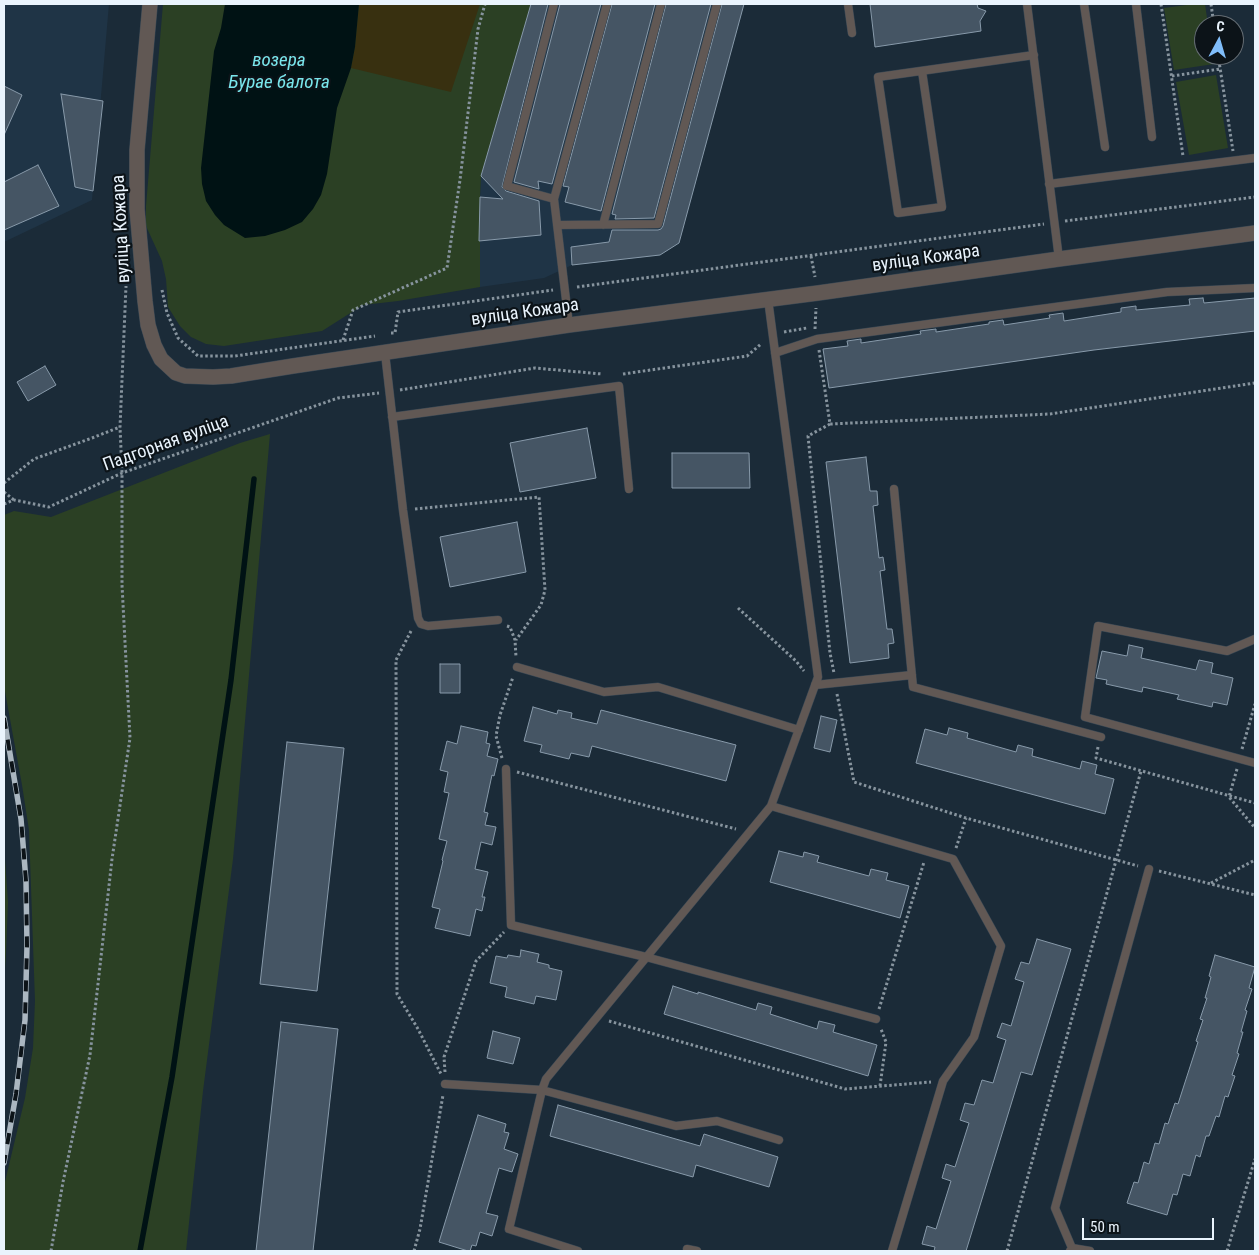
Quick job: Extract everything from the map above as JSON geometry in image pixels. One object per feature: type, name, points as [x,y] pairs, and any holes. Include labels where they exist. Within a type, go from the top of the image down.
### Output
[{"type":"street","name":"вуліца Кожара","points":[[150,4],[139,125],[137,209],[145,301],[148,325],[154,345],[161,358],[176,373],[193,377],[231,376],[569,325],[1255,233]]},
{"type":"lane","points":[[554,4],[507,186],[554,199]]},
{"type":"lane","points":[[569,325],[554,199],[607,4]]},
{"type":"lane","points":[[603,225],[661,4]]},
{"type":"lane","points":[[557,225],[658,224],[717,4]]},
{"type":"lane","points":[[848,4],[852,33]]},
{"type":"lane","points":[[1027,4],[1059,259]]},
{"type":"lane","points":[[1084,4],[1104,147]]},
{"type":"lane","points":[[1136,4],[1152,137]]},
{"type":"lane","points":[[922,71],[942,207],[898,213],[878,77],[1034,55]]},
{"type":"lane","points":[[1049,184],[1255,158]]},
{"type":"lane","points":[[775,352],[817,339],[1168,292],[1255,288]]},
{"type":"lane","points":[[578,1251],[509,1229],[546,1079],[771,806],[818,677],[768,299]]},
{"type":"lane","points":[[385,353],[418,618],[421,624],[428,626],[498,620]]},
{"type":"lane","points":[[392,417],[618,386],[629,489]]},
{"type":"lane","points":[[894,489],[913,687],[1100,737]]},
{"type":"lane","points":[[1255,639],[1227,652],[1098,626],[1085,716],[1255,762]]},
{"type":"lane","points":[[517,667],[604,692],[658,687],[799,730]]},
{"type":"lane","points":[[816,685],[912,676]]},
{"type":"lane","points":[[506,769],[512,925],[646,957],[876,1019]]},
{"type":"lane","points":[[771,806],[953,859],[1001,946],[974,1037],[943,1082],[892,1251]]},
{"type":"lane","points":[[1090,1251],[1071,1249],[1055,1208],[1150,869]]},
{"type":"lane","points":[[446,1084],[542,1090],[676,1126],[717,1121],[780,1140]]},
{"type":"lane","points":[[687,1249],[697,1251]]},
{"type":"path","points":[[344,358],[343,340],[353,310],[447,268],[460,180],[478,29],[485,4]]},
{"type":"path","points":[[1161,4],[1185,167]]},
{"type":"path","points":[[1219,65],[1234,161]]},
{"type":"path","points":[[1172,76],[1220,69]]},
{"type":"path","points":[[386,334],[395,333],[398,312],[1054,222],[1255,197]]},
{"type":"path","points":[[811,256],[818,293],[814,326],[830,424]]},
{"type":"path","points":[[160,282],[167,313],[178,338],[198,356],[235,356],[378,335]]},
{"type":"path","points":[[1255,383],[1050,414],[830,424],[808,436],[830,652],[854,782],[966,818],[1116,860],[1255,895]]},
{"type":"path","name":"Падгорная вуліца","points":[[14,500],[49,506],[122,473],[338,398]]},
{"type":"path","points":[[4,483],[34,459],[120,427]]},
{"type":"path","points":[[50,1251],[90,1054],[112,859],[130,738],[122,585],[122,473]]},
{"type":"path","points":[[4,492],[14,500],[4,504]]},
{"type":"path","points":[[404,510],[539,497],[545,590],[541,605],[515,640]]},
{"type":"path","points":[[738,608],[796,661],[816,685]]},
{"type":"path","points":[[418,618],[396,660],[398,994],[446,1084]]},
{"type":"path","points":[[498,620],[510,627],[515,640],[517,667],[500,715],[496,736],[506,769],[749,833]]},
{"type":"path","points":[[1100,737],[1096,758],[1255,803]]},
{"type":"path","points":[[1007,1251],[1141,771]]},
{"type":"path","points":[[953,859],[966,818]]},
{"type":"path","points":[[880,1086],[886,1042],[876,1019],[927,852]]},
{"type":"path","points":[[1210,883],[1255,860]]},
{"type":"path","points":[[414,1251],[420,1229],[446,1084],[444,1057],[476,961],[512,925]]},
{"type":"path","points":[[597,1017],[845,1089],[943,1082]]},
{"type":"path","points":[[1227,1251],[1255,1159]]},
{"type":"shaded area","points":[[4,4],[109,4],[92,200],[4,242]]},
{"type":"shaded area","points":[[531,4],[744,4],[679,243],[660,255],[572,265],[544,278],[480,287],[481,176]]},
{"type":"green space","points":[[163,4],[531,4],[481,176],[480,287],[363,305],[322,331],[224,346],[206,344],[191,337],[180,326],[168,307],[166,279],[162,261],[146,226],[146,206]]},
{"type":"green space","points":[[1205,4],[1207,15],[1194,15],[1194,65],[1207,65],[1174,70],[1164,8]]},
{"type":"green space","points":[[1216,75],[1228,148],[1189,155],[1176,82]]},
{"type":"green space","points":[[270,434],[233,859],[203,1091],[186,1251],[4,1251],[4,1186],[25,1098],[33,1048],[35,1001],[29,830],[4,686],[4,515],[14,511],[51,517],[240,443]]},
{"type":"green space","points":[[4,845],[8,902],[4,983]]},
{"type":"sand","points":[[359,4],[480,4],[451,92],[351,68]]},
{"type":"water","name":"возера Бурае балота","points":[[225,4],[359,4],[351,68],[337,108],[327,174],[321,195],[313,209],[302,222],[265,236],[245,238],[224,225],[206,201],[202,184],[201,168],[214,51],[221,28]]},
{"type":"building","points":[[531,4],[548,4],[502,187],[506,191],[539,201],[541,235],[479,241],[480,197],[503,199],[481,176]]},
{"type":"building","points":[[560,4],[601,4],[552,184],[538,181],[539,189],[514,182]]},
{"type":"building","points":[[612,4],[655,4],[601,211],[565,202],[569,187],[563,186]]},
{"type":"building","points":[[666,4],[711,4],[654,218],[615,219],[616,215],[612,214]]},
{"type":"building","points":[[722,4],[744,4],[679,243],[660,255],[572,265],[571,247],[609,242],[612,230],[658,230],[663,226]]},
{"type":"building","points":[[870,4],[977,4],[978,8],[986,11],[980,21],[981,31],[875,47]]},
{"type":"building","points":[[4,86],[22,95],[4,135]]},
{"type":"building","points":[[61,94],[103,101],[93,191],[75,187]]},
{"type":"building","points":[[38,165],[59,206],[4,230],[4,182]]},
{"type":"building","points":[[1203,298],[1204,303],[1255,298],[1255,331],[1094,350],[829,388],[823,349],[848,346],[847,341],[861,339],[861,343],[921,334],[920,331],[936,329],[936,332],[1003,320],[1004,325],[1050,318],[1049,315],[1063,313],[1064,321],[1121,312],[1121,308],[1136,306],[1136,310],[1190,305],[1189,299]]},
{"type":"building","points":[[45,366],[56,385],[28,401],[17,382]]},
{"type":"building","points":[[587,428],[596,478],[520,492],[510,443]]},
{"type":"building","points":[[672,453],[749,453],[750,488],[672,488]]},
{"type":"building","points":[[866,457],[870,491],[877,491],[878,505],[873,506],[879,558],[883,557],[885,570],[880,571],[887,629],[892,629],[894,643],[888,644],[889,658],[850,663],[826,462]]},
{"type":"building","points":[[517,522],[526,572],[450,587],[440,537]]},
{"type":"building","points":[[1129,645],[1143,648],[1141,658],[1196,670],[1199,660],[1213,663],[1211,673],[1233,678],[1227,705],[1213,702],[1212,707],[1177,699],[1179,695],[1143,687],[1142,692],[1106,684],[1107,680],[1096,678],[1102,651],[1127,656]]},
{"type":"building","points":[[440,664],[460,664],[460,693],[440,693]]},
{"type":"building","points":[[533,707],[557,714],[558,710],[572,713],[571,718],[597,724],[601,710],[736,745],[726,781],[592,746],[589,757],[571,753],[569,759],[540,752],[542,745],[524,741]]},
{"type":"building","points":[[821,716],[837,720],[830,752],[814,748]]},
{"type":"building","points":[[461,726],[488,732],[486,743],[490,744],[487,756],[498,759],[494,776],[492,775],[484,812],[488,813],[485,825],[496,827],[492,845],[481,842],[475,869],[488,872],[482,897],[485,897],[482,911],[476,909],[470,936],[435,928],[440,909],[432,907],[447,841],[439,839],[449,793],[444,792],[448,772],[440,770],[447,741],[457,744]]},
{"type":"building","points":[[949,728],[968,733],[967,738],[1016,752],[1018,745],[1033,749],[1032,756],[1080,769],[1082,761],[1097,765],[1095,774],[1114,779],[1105,814],[916,763],[925,729],[947,735]]},
{"type":"building","points":[[287,742],[344,748],[317,991],[260,984]]},
{"type":"building","points":[[779,851],[803,857],[804,852],[819,856],[817,862],[869,876],[871,869],[888,873],[886,880],[909,886],[900,918],[770,882]]},
{"type":"building","points":[[1037,939],[1071,949],[1032,1075],[1021,1072],[966,1251],[934,1251],[935,1247],[922,1244],[927,1226],[936,1229],[951,1181],[942,1178],[946,1164],[955,1167],[969,1123],[960,1120],[965,1103],[974,1105],[982,1080],[993,1083],[1006,1040],[997,1037],[1002,1023],[1011,1026],[1024,982],[1015,979],[1021,962],[1029,964]]},
{"type":"building","points":[[521,950],[539,954],[537,962],[549,965],[549,968],[562,971],[556,1000],[536,996],[534,1004],[505,997],[507,987],[490,983],[496,956],[507,958],[508,955],[520,957]]},
{"type":"building","points":[[1215,955],[1255,967],[1249,988],[1252,989],[1245,1010],[1247,1011],[1237,1053],[1239,1054],[1232,1075],[1235,1076],[1228,1097],[1225,1096],[1219,1117],[1216,1116],[1209,1136],[1206,1136],[1200,1157],[1196,1155],[1190,1176],[1183,1174],[1177,1195],[1173,1194],[1167,1215],[1127,1203],[1134,1182],[1138,1183],[1144,1162],[1149,1164],[1155,1143],[1159,1144],[1165,1123],[1168,1124],[1175,1103],[1178,1104],[1198,1042],[1196,1041],[1203,1020],[1200,1019],[1207,998],[1205,998],[1211,977],[1209,976]]},
{"type":"building","points":[[673,986],[756,1010],[758,1003],[772,1007],[770,1014],[817,1029],[819,1021],[835,1025],[833,1032],[877,1045],[868,1076],[664,1014]]},
{"type":"building","points":[[281,1022],[338,1029],[313,1251],[256,1251]]},
{"type":"building","points":[[493,1031],[520,1038],[513,1064],[487,1058]]},
{"type":"building","points":[[558,1105],[700,1146],[704,1134],[778,1157],[769,1187],[696,1165],[693,1177],[550,1136]]},
{"type":"building","points":[[478,1115],[506,1124],[504,1132],[509,1133],[504,1149],[518,1154],[512,1172],[499,1168],[486,1213],[498,1216],[492,1236],[480,1232],[476,1246],[472,1245],[470,1251],[468,1251],[439,1242]]},
{"type":"waterway","points":[[140,1251],[172,1077],[231,680],[254,479]]},
{"type":"railway","points":[[4,718],[21,819],[26,881],[27,946],[25,1020],[16,1094],[4,1163]]}]
